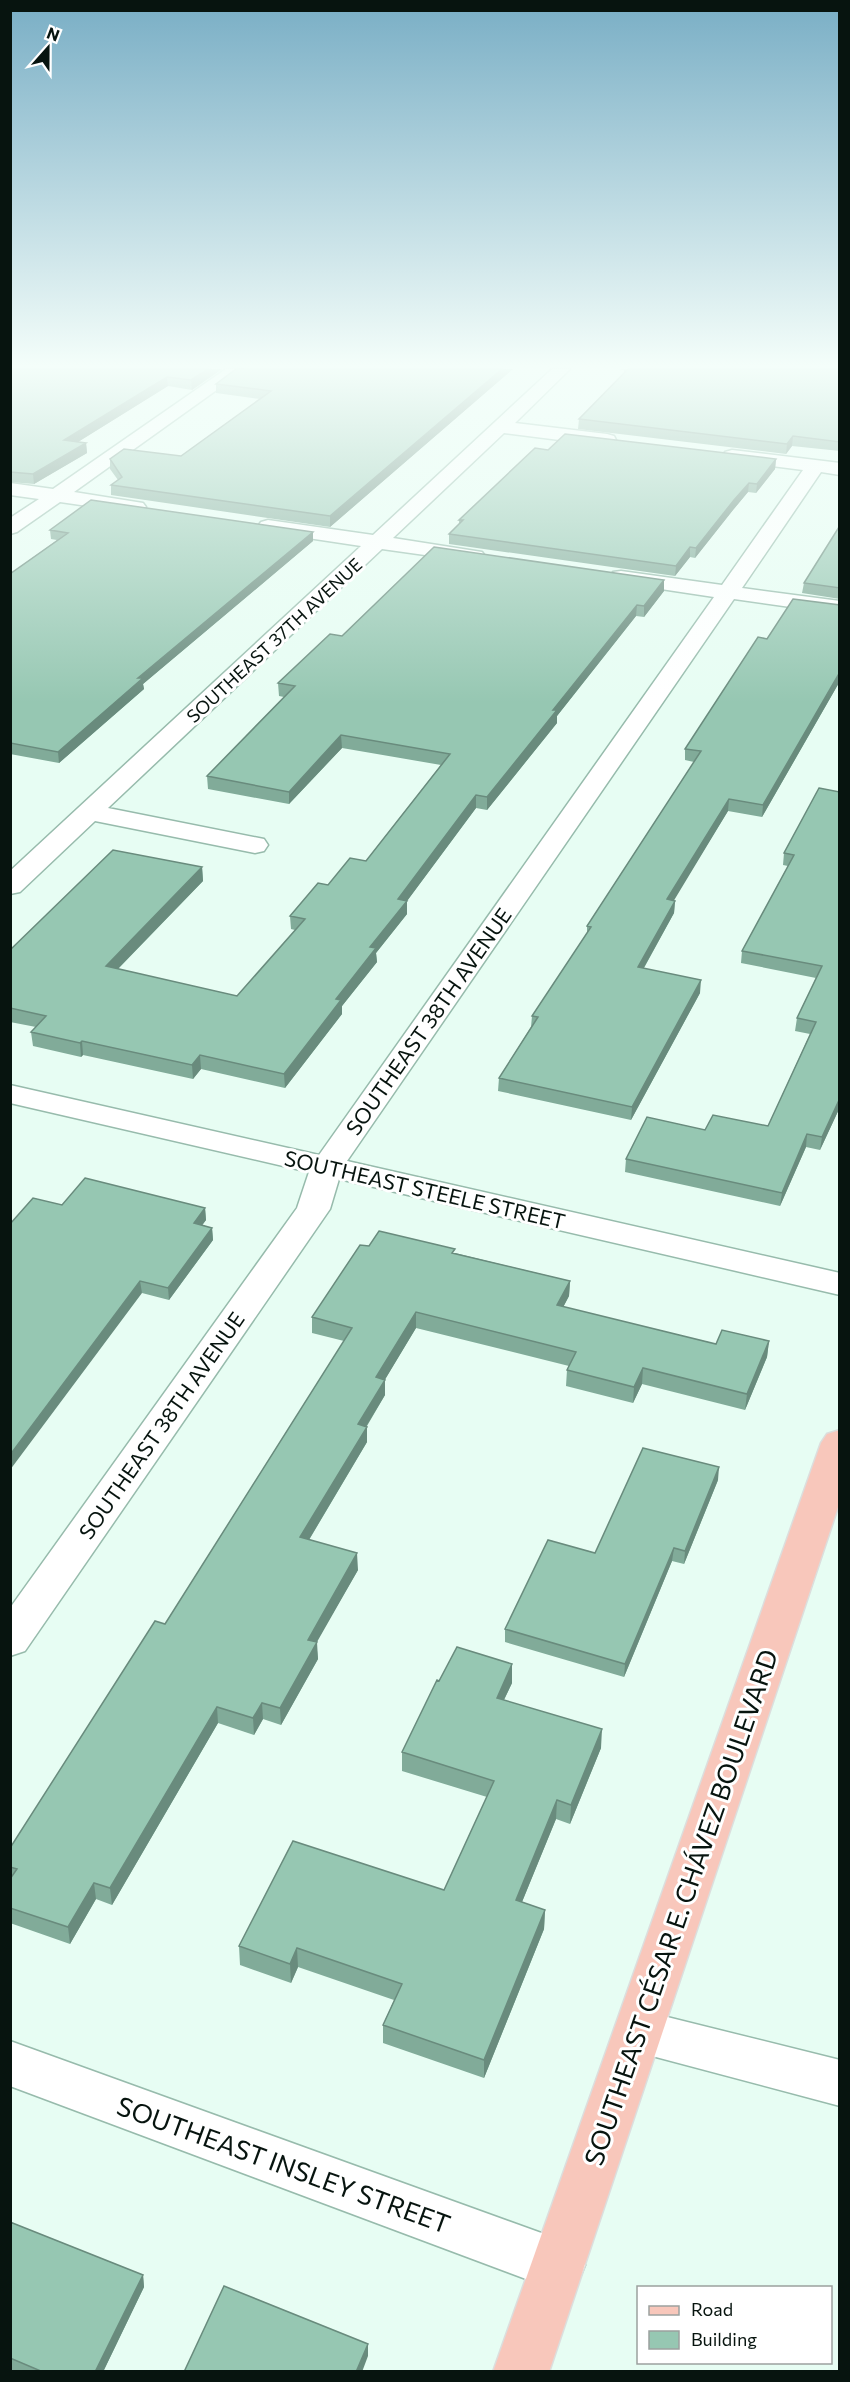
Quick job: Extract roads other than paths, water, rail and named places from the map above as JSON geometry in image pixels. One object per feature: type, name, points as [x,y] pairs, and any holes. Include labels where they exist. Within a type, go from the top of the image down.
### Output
[{"type":"main road","name":"SOUTHEAST CÉSAR E. CHÁVEZ BOULEVARD","points":[[521,2372],[639,2032],[788,1588],[840,1443]]},
{"type":"street","points":[[10,528],[80,480]]},
{"type":"street","name":"SOUTHEAST 37TH AVENUE","points":[[10,886],[444,480]]},
{"type":"street","name":"SOUTHEAST 38TH AVENUE","points":[[10,1640],[313,1209],[327,1167],[726,592],[818,480]]},
{"type":"street","points":[[10,489],[159,510]]},
{"type":"street","points":[[252,524],[495,558]]},
{"type":"street","points":[[599,574],[840,608]]},
{"type":"street","points":[[91,812],[255,845]]},
{"type":"street","name":"SOUTHEAST STEELE STREET","points":[[10,1094],[840,1284]]},
{"type":"street","points":[[639,2032],[840,2084]]},
{"type":"street","name":"SOUTHEAST INSLEY STREET","points":[[10,2063],[558,2265]]}]
